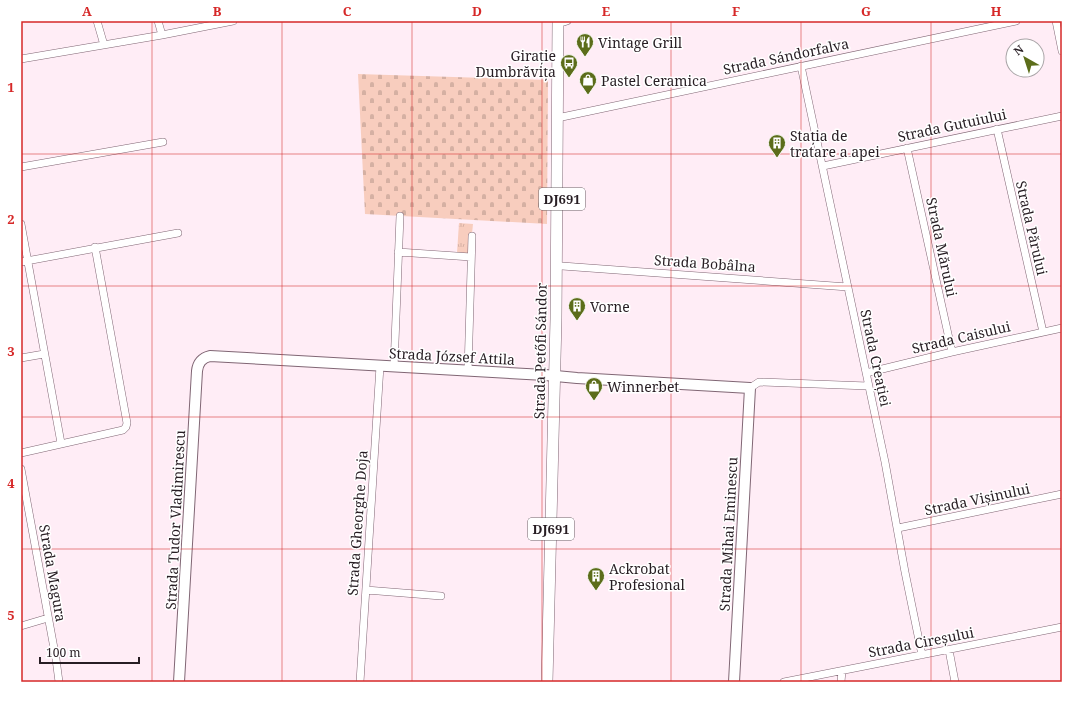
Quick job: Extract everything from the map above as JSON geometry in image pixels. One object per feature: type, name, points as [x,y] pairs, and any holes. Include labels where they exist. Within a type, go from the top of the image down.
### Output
[{"type":"main road","name":"Strada Petőfi Sándor","points":[[547,682],[562,266],[563,21]]},
{"type":"main road","name":"Strada Petőfi Sándor","points":[[554,682],[557,376],[556,319],[563,21]]},
{"type":"street","points":[[97,21],[104,45]]},
{"type":"street","points":[[158,21],[162,35]]},
{"type":"street","points":[[21,59],[162,35],[233,21]]},
{"type":"street","name":"Strada Sándorfalva","points":[[562,117],[1016,21]]},
{"type":"street","points":[[1056,21],[1062,50]]},
{"type":"street","name":"Strada Creației","points":[[802,66],[885,462],[922,655]]},
{"type":"street","name":"Strada Gutuiului","points":[[823,166],[1062,116]]},
{"type":"street","name":"Strada Părului","points":[[997,129],[1043,332]]},
{"type":"street","points":[[21,167],[163,142]]},
{"type":"street","name":"Strada Mărului","points":[[906,148],[952,352]]},
{"type":"street","points":[[394,367],[400,216]]},
{"type":"street","points":[[21,224],[24,262],[61,443]]},
{"type":"street","points":[[24,262],[95,247],[178,233]]},
{"type":"street","points":[[468,371],[472,236]]},
{"type":"street","points":[[21,453],[123,430],[126,427],[127,423],[95,247]]},
{"type":"street","points":[[398,252],[471,257]]},
{"type":"street","name":"Strada Bobâlna","points":[[562,266],[848,286]]},
{"type":"street","name":"Strada Caisului","points":[[866,373],[952,352],[1062,328]]},
{"type":"street","points":[[21,358],[44,354]]},
{"type":"street","name":"Strada József Attila","points":[[201,361],[210,356],[750,388],[760,382],[868,386]]},
{"type":"street","name":"Strada Tudor Vladimirescu","points":[[179,682],[197,371],[198,365],[201,361]]},
{"type":"street","name":"Strada Gheorghe Doja","points":[[360,682],[380,366]]},
{"type":"street","name":"Strada Mihai Eminescu","points":[[734,682],[750,388]]},
{"type":"street","name":"Strada Magura","points":[[21,469],[59,682]]},
{"type":"street","name":"Strada Vișinului","points":[[898,528],[1062,494]]},
{"type":"street","points":[[366,590],[441,596]]},
{"type":"street","points":[[21,626],[48,618]]},
{"type":"street","name":"Strada Cireșului","points":[[784,682],[1062,628]]},
{"type":"street","points":[[949,650],[955,682]]},
{"type":"street","points":[[841,682],[842,671]]},
{"type":"green space","points":[[358,74],[548,80],[547,224],[365,214]]},
{"type":"green space","points":[[459,223],[473,224],[470,254],[457,253]]},
{"type":"place","name":"Vintage Grill","points":[[585,57]]},
{"type":"place","name":"Girație Dumbrăvița","points":[[569,78]]},
{"type":"place","name":"Pastel Ceramica","points":[[588,95]]},
{"type":"place","name":"Stația de tratare a apei","points":[[777,158]]},
{"type":"place","name":"Vorne","points":[[577,321]]},
{"type":"place","name":"Winnerbet","points":[[594,401]]},
{"type":"place","name":"Ackrobat Profesional","points":[[596,591]]}]
